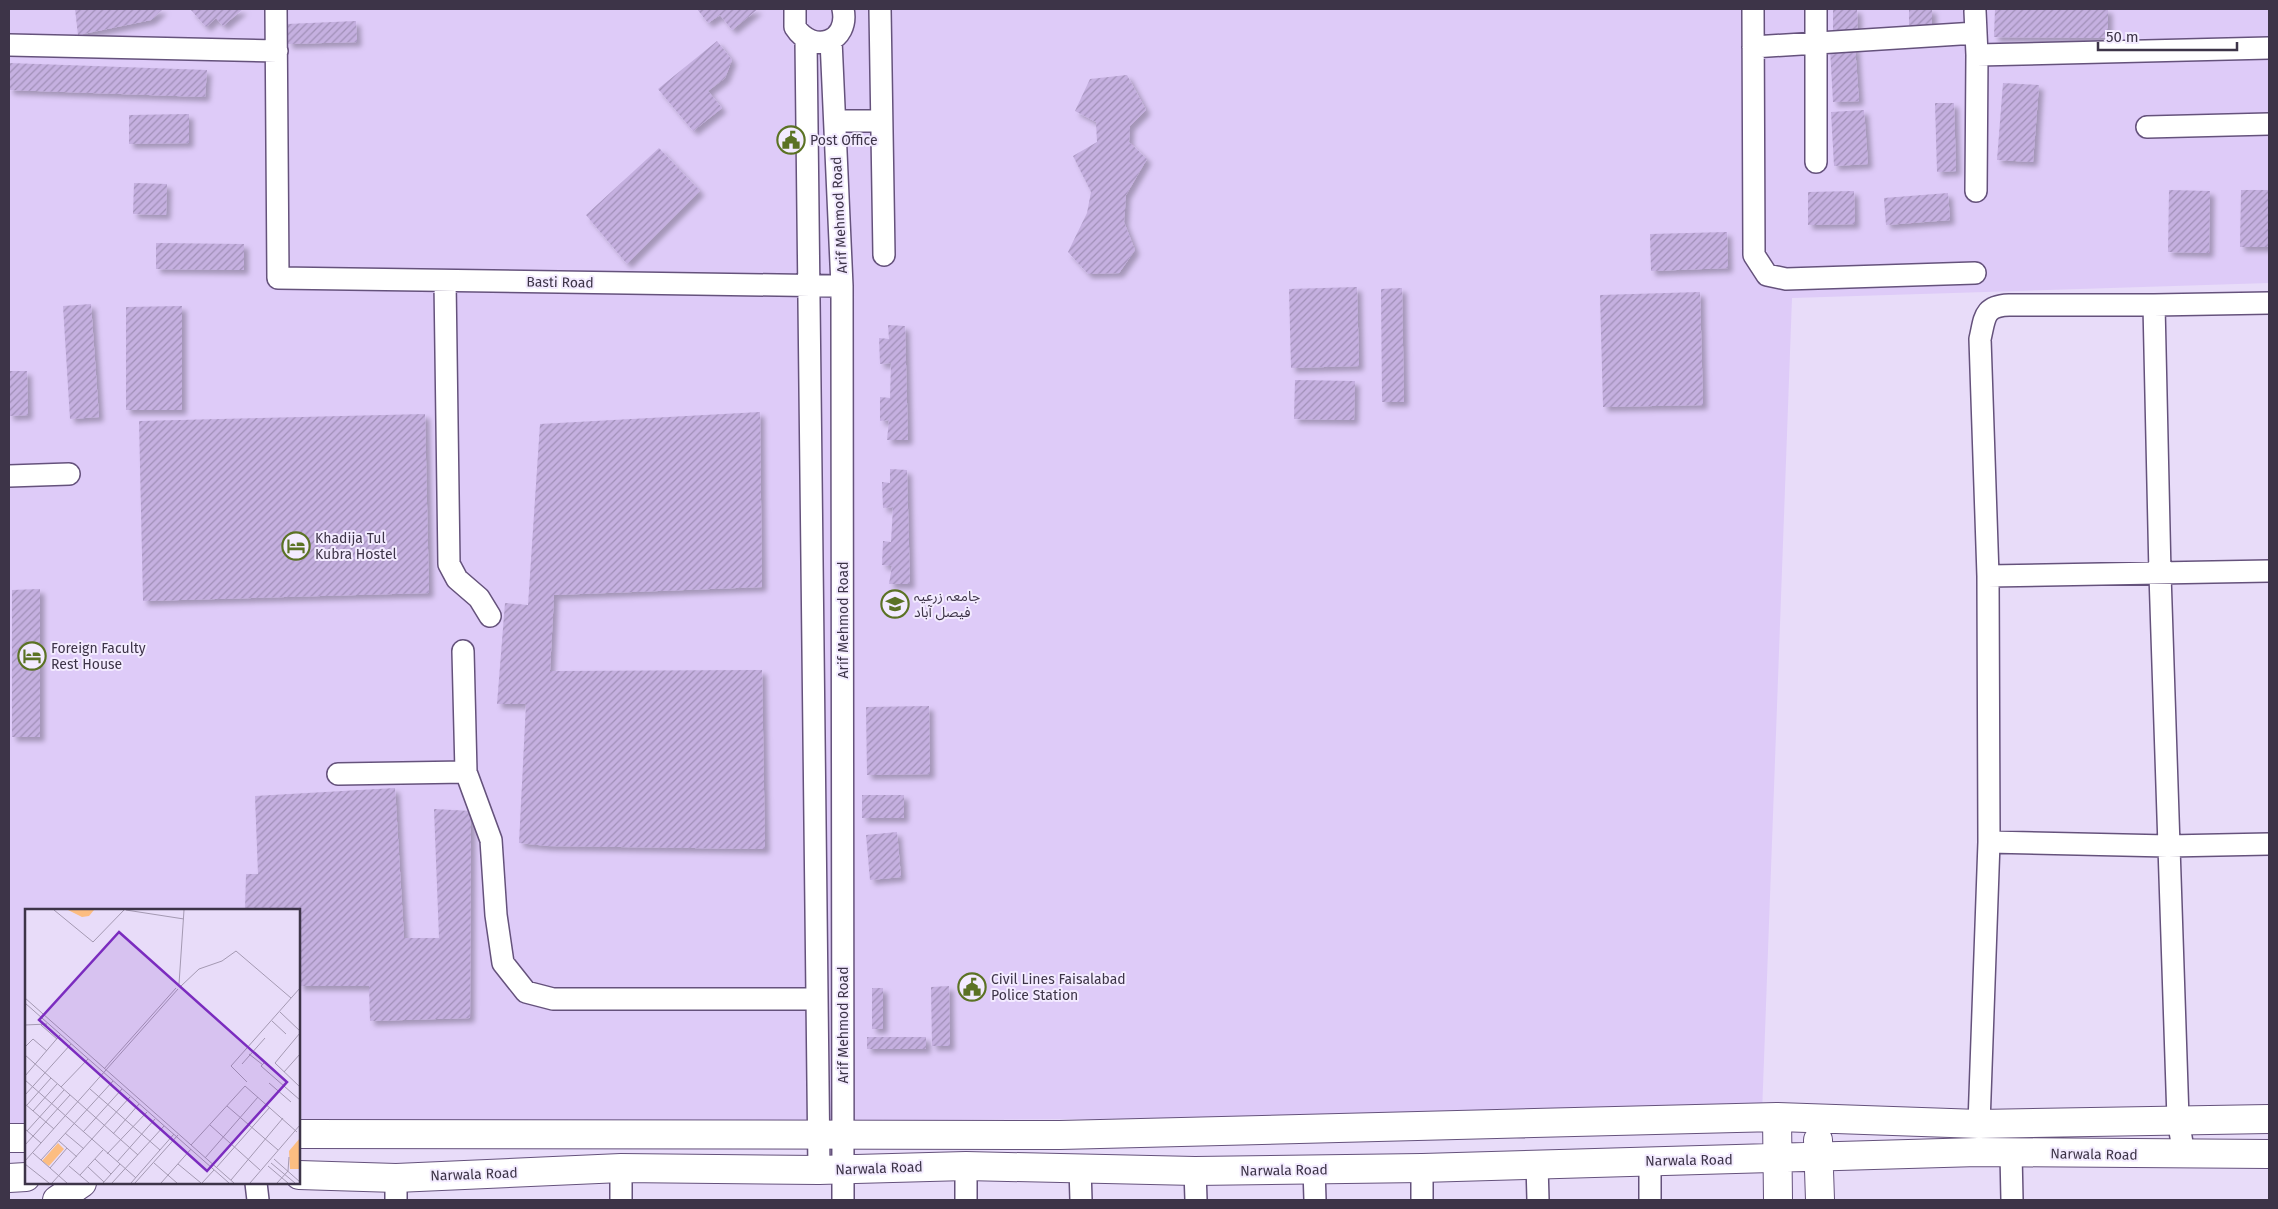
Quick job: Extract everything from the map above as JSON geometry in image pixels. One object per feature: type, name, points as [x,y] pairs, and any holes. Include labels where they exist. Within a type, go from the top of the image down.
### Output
[{"type":"main road","points":[[300,1134],[1060,1135],[1776,1117],[1979,1124],[2178,1119],[2269,1119]]},
{"type":"main road","points":[[1776,1117],[1778,1200]]},
{"type":"main road","points":[[1817,1119],[1820,1200]]},
{"type":"main road","points":[[9,1138],[25,1138]]},
{"type":"main road","name":"Narwala Road","points":[[300,1176],[396,1189],[621,1168],[831,1170],[966,1166],[1195,1171],[1422,1168],[1650,1160],[2011,1153],[2269,1154]]},
{"type":"main road","points":[[9,1178],[25,1177]]},
{"type":"main road","points":[[57,1200],[81,1184]]},
{"type":"street","points":[[9,45],[276,51],[276,9]]},
{"type":"street","points":[[795,9],[793,19],[795,27],[806,40],[814,43],[831,40],[843,27],[845,18],[843,9]]},
{"type":"street","points":[[880,9],[880,121],[884,255]]},
{"type":"street","points":[[1753,9],[1754,255],[1767,275],[1786,279],[1975,273]]},
{"type":"street","points":[[1816,9],[1816,162]]},
{"type":"street","points":[[1975,11],[1977,54],[1976,191]]},
{"type":"street","points":[[1753,47],[1976,33]]},
{"type":"street","points":[[806,40],[817,1000],[830,1135],[831,1170],[843,1200]]},
{"type":"street","name":"Arif Mehmod Road","points":[[830,1135],[843,888],[842,286],[831,40]]},
{"type":"street","points":[[1977,54],[2269,48]]},
{"type":"street","name":"Basti Road","points":[[276,51],[278,278],[842,286]]},
{"type":"street","points":[[835,121],[880,121]]},
{"type":"street","points":[[2147,127],[2269,124]]},
{"type":"street","points":[[445,281],[449,564],[452,573],[479,598],[490,616]]},
{"type":"street","points":[[1979,1124],[1989,842],[1988,576],[1980,340],[1986,314],[1995,305],[2009,304],[2154,305],[2269,303]]},
{"type":"street","points":[[2154,305],[2168,846],[2178,1119],[2184,1155]]},
{"type":"street","points":[[810,359],[843,359]]},
{"type":"street","points":[[9,476],[69,474]]},
{"type":"street","points":[[1988,576],[2269,571]]},
{"type":"street","points":[[812,583],[843,583]]},
{"type":"street","points":[[463,651],[466,772],[491,840],[496,915],[503,963],[526,992],[553,999],[817,1000]]},
{"type":"street","points":[[338,774],[466,772]]},
{"type":"street","points":[[1989,842],[2168,846],[2269,844]]},
{"type":"street","points":[[816,888],[843,888]]},
{"type":"street","points":[[2011,1153],[2012,1200]]},
{"type":"street","points":[[1650,1160],[1650,1200]]},
{"type":"street","points":[[1537,1164],[1538,1200]]},
{"type":"street","points":[[966,1166],[966,1200]]},
{"type":"street","points":[[621,1168],[621,1200]]},
{"type":"street","points":[[1080,1168],[1081,1200]]},
{"type":"street","points":[[1422,1168],[1422,1200]]},
{"type":"street","points":[[1314,1169],[1315,1200]]},
{"type":"street","points":[[1195,1171],[1196,1200]]},
{"type":"street","points":[[256,1184],[258,1200]]},
{"type":"shaded area","name":"جامعہ زرعیہ فیصل آباد","points":[[9,9],[2269,9],[2269,283],[1792,298],[1762,1114],[300,1125],[300,909],[25,909],[25,1127],[9,1127]]},
{"type":"building","points":[[75,9],[163,9],[151,20],[78,35]]},
{"type":"building","points":[[190,9],[243,9],[223,26],[216,18],[206,27]]},
{"type":"building","points":[[697,9],[758,9],[732,30],[720,15],[708,23]]},
{"type":"building","points":[[1833,9],[1857,9],[1858,35],[1833,36]]},
{"type":"building","points":[[1909,9],[1932,9],[1932,24],[1909,25]]},
{"type":"building","points":[[1995,9],[2108,9],[2108,38],[1994,37]]},
{"type":"building","points":[[356,21],[357,42],[288,44],[287,24]]},
{"type":"building","points":[[717,41],[732,60],[725,78],[708,91],[722,108],[693,131],[658,89]]},
{"type":"building","points":[[1855,46],[1859,101],[1833,102],[1830,48]]},
{"type":"building","points":[[9,63],[207,70],[205,97],[9,90]]},
{"type":"building","points":[[1127,75],[1146,110],[1130,126],[1129,142],[1147,159],[1126,195],[1124,222],[1135,250],[1119,273],[1088,274],[1068,252],[1087,213],[1091,192],[1073,156],[1097,142],[1096,122],[1075,111],[1090,79]]},
{"type":"building","points":[[2003,83],[2039,85],[2033,162],[1997,160]]},
{"type":"building","points":[[1935,103],[1954,103],[1956,171],[1937,172]]},
{"type":"building","points":[[1864,110],[1868,164],[1834,166],[1831,112]]},
{"type":"building","points":[[189,114],[189,143],[129,144],[129,115]]},
{"type":"building","points":[[659,148],[700,191],[627,264],[586,215]]},
{"type":"building","points":[[134,183],[167,184],[166,215],[133,214]]},
{"type":"building","points":[[2169,190],[2210,191],[2209,253],[2168,252]]},
{"type":"building","points":[[2241,190],[2269,190],[2269,247],[2240,247]]},
{"type":"building","points":[[1854,191],[1855,224],[1808,225],[1808,192]]},
{"type":"building","points":[[1948,193],[1950,220],[1886,225],[1884,198]]},
{"type":"building","points":[[1727,232],[1728,268],[1651,271],[1650,234]]},
{"type":"building","points":[[156,243],[244,244],[244,270],[156,269]]},
{"type":"building","points":[[1357,287],[1359,366],[1291,368],[1289,289]]},
{"type":"building","points":[[1402,288],[1404,402],[1382,402],[1381,289]]},
{"type":"building","points":[[1700,292],[1703,405],[1603,407],[1600,295]]},
{"type":"building","points":[[91,304],[99,417],[70,419],[63,306]]},
{"type":"building","points":[[182,306],[182,410],[126,410],[126,307]]},
{"type":"building","points":[[888,325],[905,326],[908,440],[887,440],[889,420],[880,421],[880,397],[890,398],[891,363],[880,364],[879,338],[889,339]]},
{"type":"building","points":[[9,371],[27,371],[28,415],[9,416]]},
{"type":"building","points":[[1295,380],[1355,381],[1354,420],[1294,419]]},
{"type":"building","points":[[760,412],[762,587],[554,595],[550,671],[762,670],[765,849],[548,846],[519,843],[526,704],[497,704],[505,603],[528,605],[540,424]]},
{"type":"building","points":[[425,414],[429,593],[143,601],[139,421]]},
{"type":"building","points":[[890,469],[907,470],[910,584],[889,584],[892,566],[882,565],[883,541],[891,542],[893,507],[883,508],[882,482],[890,483]]},
{"type":"building","points":[[40,589],[40,737],[12,737],[12,590]]},
{"type":"building","points":[[929,706],[930,774],[867,775],[866,707]]},
{"type":"building","points":[[395,788],[404,938],[439,938],[434,809],[471,811],[470,1018],[370,1021],[369,986],[300,986],[300,909],[245,909],[246,874],[258,874],[255,796]]},
{"type":"building","points":[[862,795],[904,795],[904,818],[862,818]]},
{"type":"building","points":[[897,832],[901,877],[870,880],[866,835]]},
{"type":"building","points":[[949,986],[950,1046],[932,1046],[931,987]]},
{"type":"building","points":[[872,988],[883,988],[883,1029],[872,1029]]},
{"type":"building","points":[[867,1037],[926,1037],[926,1049],[867,1049]]},
{"type":"place","name":"Post Office","points":[[791,140]]},
{"type":"place","name":"Khadija Tul Kubra Hostel","points":[[296,546]]},
{"type":"place","name":"جامعہ زرعیہ فیصل آباد","points":[[895,604]]},
{"type":"place","name":"Foreign Faculty Rest House","points":[[32,656]]},
{"type":"place","name":"Civil Lines Faisalabad Police Station","points":[[972,987]]}]
